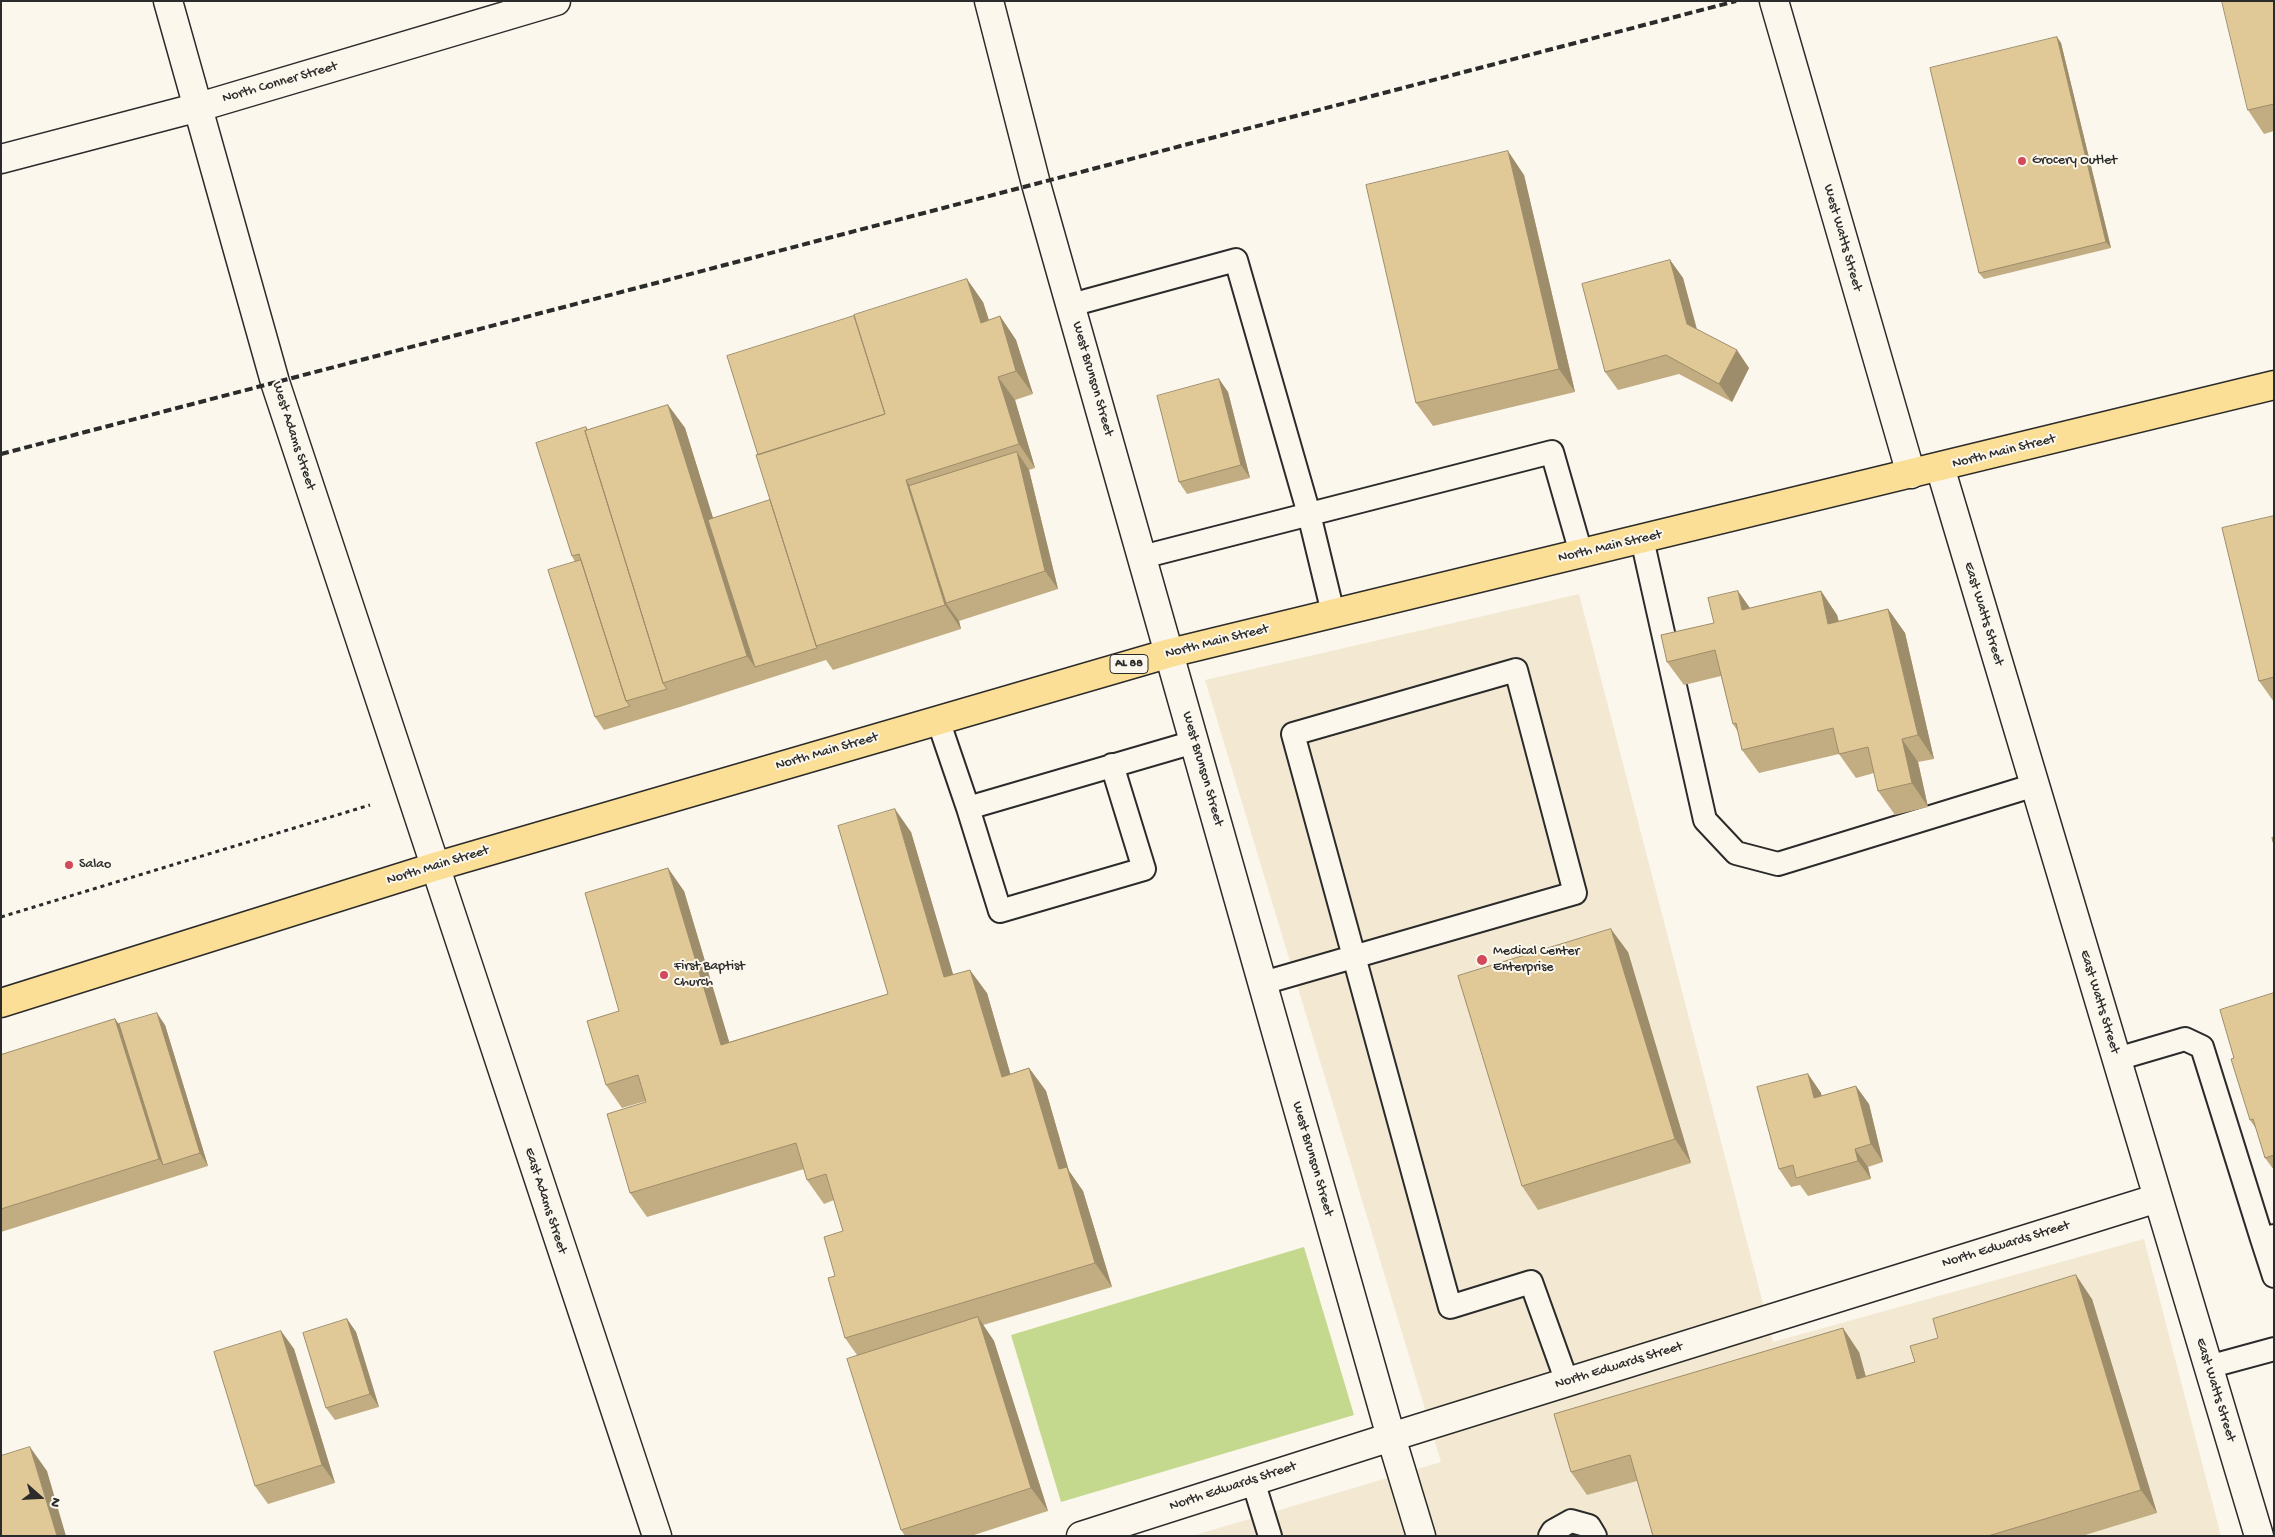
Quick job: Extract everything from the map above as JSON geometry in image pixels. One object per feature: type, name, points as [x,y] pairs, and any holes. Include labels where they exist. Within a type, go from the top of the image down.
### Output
[{"type":"main road","name":"North Main Street","points":[[1,1003],[434,867],[1170,653],[1940,468],[2274,385]]},
{"type":"street","name":"West Adams Street","points":[[168,1],[200,107],[275,382],[434,867]]},
{"type":"street","name":"North Conner Street","points":[[1,159],[200,107],[556,1]]},
{"type":"street","name":"West Brunson Street","points":[[989,1],[1036,184],[1391,1437],[1421,1536]]},
{"type":"street","name":"West Watts Street","points":[[1774,1],[1911,474]]},
{"type":"street","name":"East Watts Street","points":[[1940,468],[2259,1536]]},
{"type":"street","name":"East Adams Street","points":[[434,867],[657,1536]]},
{"type":"street","name":"North Edwards Street","points":[[1081,1536],[1391,1437],[2158,1198]]},
{"type":"lane","points":[[1071,305],[1236,260],[1309,514],[1334,613]]},
{"type":"lane","points":[[1142,557],[1552,452],[1581,554]]},
{"type":"lane","points":[[1642,539],[1705,820],[1736,853],[1778,864],[2035,785]]},
{"type":"lane","points":[[1263,983],[1354,957],[1574,893],[1516,670],[1292,734],[1354,957],[1450,1307],[1532,1282],[1567,1382]]},
{"type":"lane","points":[[938,720],[1000,911],[1144,869],[1112,765]]},
{"type":"lane","points":[[968,808],[1194,742]]},
{"type":"lane","points":[[2117,1059],[2185,1038],[2202,1046],[2268,1238],[2274,1276]]},
{"type":"lane","points":[[2208,1367],[2274,1349]]},
{"type":"lane","points":[[1253,1481],[1270,1536]]},
{"type":"lane","points":[[1550,1536],[1552,1531],[1571,1521],[1589,1526],[1595,1536]]},
{"type":"path","points":[[1,917],[370,805]]},
{"type":"shaded area","name":"Medical Center Enterprise","points":[[1579,594],[1773,1342],[2144,1239],[2221,1536],[1192,1536],[1441,1462],[1205,680]]},
{"type":"green space","points":[[1304,1247],[1354,1415],[1061,1502],[1011,1335]]},
{"type":"building","points":[[2222,1],[2274,1],[2274,104],[2248,110]]},
{"type":"building","name":"Grocery Outlet","points":[[2057,37],[2106,242],[1979,273],[1930,68]]},
{"type":"building","points":[[1508,151],[1559,369],[1416,403],[1366,185]]},
{"type":"building","points":[[1670,260],[1687,324],[1737,350],[1719,384],[1666,355],[1605,372],[1582,284]]},
{"type":"building","points":[[967,279],[981,323],[1000,316],[1016,371],[998,377],[1019,444],[906,480],[945,605],[816,646],[756,455],[885,414],[854,315]]},
{"type":"building","points":[[854,316],[885,414],[758,455],[727,356]]},
{"type":"building","points":[[1219,379],[1241,465],[1179,482],[1157,396]]},
{"type":"building","points":[[668,405],[747,656],[663,683],[585,431]]},
{"type":"building","points":[[586,427],[587,430],[585,431],[663,683],[667,689],[626,701],[579,554],[572,556],[536,443]]},
{"type":"building","points":[[1017,452],[1045,571],[946,603],[909,486]]},
{"type":"building","points":[[770,500],[817,648],[755,667],[708,520]]},
{"type":"building","points":[[2274,516],[2274,677],[2259,681],[2222,528]]},
{"type":"building","points":[[581,560],[626,701],[630,706],[595,717],[548,570]]},
{"type":"building","points":[[1738,591],[1742,610],[1821,591],[1828,624],[1888,609],[1918,735],[1902,739],[1912,783],[1878,791],[1868,747],[1839,754],[1833,728],[1742,750],[1736,723],[1733,724],[1715,650],[1667,662],[1661,635],[1714,623],[1708,598]]},
{"type":"building","points":[[895,809],[944,977],[970,970],[1002,1077],[1029,1068],[1059,1169],[1067,1167],[1095,1263],[845,1338],[828,1278],[835,1276],[824,1237],[843,1231],[826,1174],[807,1180],[796,1143],[630,1193],[607,1114],[646,1102],[638,1075],[606,1085],[587,1021],[619,1011],[585,893],[668,868],[721,1045],[888,994],[838,826]]},
{"type":"building","points":[[1611,929],[1675,1139],[1522,1186],[1458,976]]},
{"type":"building","points":[[2274,993],[2274,1155],[2265,1158],[2253,1119],[2250,1120],[2231,1059],[2234,1058],[2220,1010]]},
{"type":"building","points":[[157,1013],[200,1153],[163,1165],[119,1024]]},
{"type":"building","points":[[115,1019],[159,1159],[1,1209],[1,1055]]},
{"type":"building","points":[[1808,1074],[1814,1098],[1856,1086],[1871,1144],[1855,1149],[1858,1161],[1796,1178],[1793,1165],[1779,1169],[1757,1087]]},
{"type":"building","points":[[2076,1275],[2141,1490],[1988,1536],[1653,1536],[1630,1455],[1571,1472],[1554,1414],[1843,1328],[1857,1379],[1915,1362],[1910,1346],[1938,1338],[1933,1319]]},
{"type":"building","points":[[978,1317],[1031,1488],[901,1530],[847,1359]]},
{"type":"building","points":[[347,1319],[370,1394],[326,1408],[303,1333]]},
{"type":"building","points":[[281,1331],[322,1465],[255,1486],[214,1352]]},
{"type":"building","points":[[30,1447],[57,1536],[1,1536],[1,1456]]},
{"type":"railway","points":[[1,454],[1736,1]]},
{"type":"place","name":"Grocery Outlet","points":[[2022,161]]},
{"type":"place","name":"Salao","points":[[69,865]]},
{"type":"place","name":"Medical Center Enterprise","points":[[1482,960]]},
{"type":"place","name":"First Baptist Church","points":[[664,975]]}]
